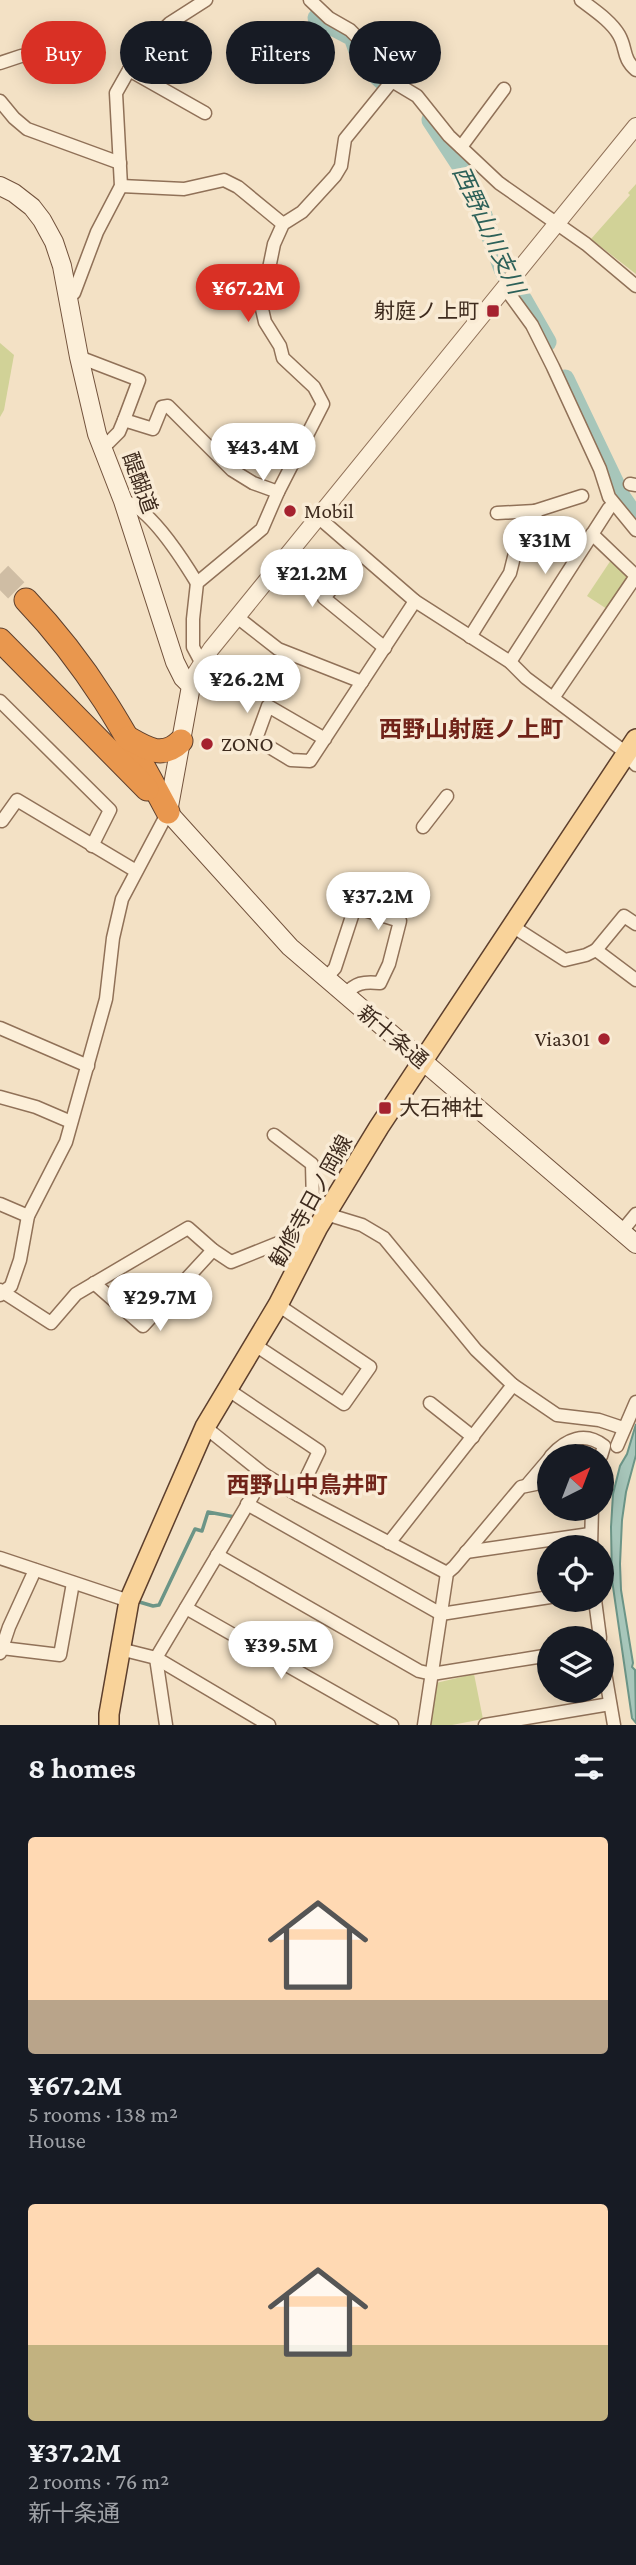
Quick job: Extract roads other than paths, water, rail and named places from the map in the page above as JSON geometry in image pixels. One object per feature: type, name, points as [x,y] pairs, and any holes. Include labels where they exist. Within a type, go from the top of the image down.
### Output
[{"type":"highway","points":[[26,600],[78,659],[128,738],[168,812]]},
{"type":"highway","points":[[0,640],[168,812]]},
{"type":"highway","points":[[128,738],[157,752],[170,750],[181,741]]},
{"type":"main road","name":"醍醐道","points":[[0,186],[32,207],[54,242],[62,266],[97,434],[123,500],[175,662],[183,678],[191,686]]},
{"type":"main road","points":[[168,812],[191,686]]},
{"type":"main road","name":"勧修寺日ノ岡線","points":[[109,1725],[129,1601],[205,1427],[278,1305],[322,1221],[412,1075],[632,753]]},
{"type":"main road","name":"新十条通","points":[[168,812],[280,937],[344,995],[636,1244]]},
{"type":"street","points":[[173,21],[205,0]]},
{"type":"street","points":[[582,0],[620,36],[624,56],[636,70]]},
{"type":"street","points":[[317,3],[329,18],[349,29]]},
{"type":"street","points":[[0,63],[21,56]]},
{"type":"street","points":[[68,298],[74,293],[97,232],[121,186],[116,93],[121,84]]},
{"type":"street","points":[[155,84],[205,113]]},
{"type":"street","points":[[197,583],[262,529],[323,404],[314,387],[283,358],[280,346],[265,322],[262,309],[274,244],[283,224],[302,212],[335,176],[341,166],[345,139],[389,84]]},
{"type":"street","points":[[396,84],[499,183],[557,223],[636,286]]},
{"type":"street","points":[[461,147],[504,89]]},
{"type":"street","points":[[0,101],[27,129],[120,163]]},
{"type":"street","points":[[191,686],[201,662],[636,126]]},
{"type":"street","points":[[121,186],[184,189],[223,180],[231,182],[283,224]]},
{"type":"street","points":[[508,284],[553,367],[610,497],[636,530]]},
{"type":"street","points":[[79,357],[139,380],[119,432],[103,448]]},
{"type":"street","points":[[124,419],[153,429],[162,407],[168,406],[232,470],[253,483],[278,492]]},
{"type":"street","points":[[497,513],[535,511],[582,496]]},
{"type":"street","points":[[123,500],[131,502],[158,527],[178,552],[197,583],[193,647],[201,662]]},
{"type":"street","points":[[510,663],[609,508]]},
{"type":"street","points":[[470,637],[510,573],[515,553],[536,521],[535,511]]},
{"type":"street","points":[[318,517],[415,601],[510,663],[621,749],[632,753]]},
{"type":"street","points":[[553,698],[636,576],[592,534]]},
{"type":"street","points":[[360,554],[324,598],[385,648]]},
{"type":"street","points":[[325,739],[268,706],[256,739],[291,760],[310,761],[325,739],[362,682],[385,648],[415,601]]},
{"type":"street","points":[[237,617],[278,649],[362,682]]},
{"type":"street","points":[[0,701],[110,810],[92,845]]},
{"type":"street","points":[[423,827],[447,796]]},
{"type":"street","points":[[2,821],[17,800],[135,871]]},
{"type":"street","points":[[168,812],[122,899],[113,938],[106,999],[66,1142],[28,1216],[20,1260],[11,1286],[1,1292],[51,1323],[76,1294],[188,1228],[231,1262],[322,1221],[362,1225],[384,1238],[476,1350],[513,1385],[557,1415],[599,1420],[623,1428]]},
{"type":"street","points":[[326,978],[335,968],[355,907],[400,921],[384,978],[380,983],[365,981],[355,984],[344,995]]},
{"type":"street","points":[[512,926],[565,960],[596,950],[624,916],[636,924]]},
{"type":"street","points":[[596,950],[636,980]]},
{"type":"street","points":[[0,1027],[88,1066]]},
{"type":"street","points":[[0,1097],[36,1107],[71,1122]]},
{"type":"street","points":[[274,1135],[312,1164],[313,1204],[322,1221]]},
{"type":"street","points":[[0,1204],[28,1216]]},
{"type":"street","points":[[622,1231],[636,1214]]},
{"type":"street","points":[[94,1283],[143,1326],[213,1250]]},
{"type":"street","points":[[255,1345],[344,1404],[370,1367],[278,1305]]},
{"type":"street","points":[[389,1543],[513,1385]]},
{"type":"street","points":[[228,1389],[319,1451],[298,1495]]},
{"type":"street","points":[[617,1446],[636,1402]]},
{"type":"street","points":[[430,1403],[473,1437]]},
{"type":"street","points":[[205,1427],[265,1475],[298,1495],[447,1573]]},
{"type":"street","points":[[566,1444],[579,1438],[600,1444]]},
{"type":"street","points":[[527,1485],[537,1473]]},
{"type":"street","points":[[166,1725],[156,1658],[265,1475]]},
{"type":"street","points":[[424,1725],[447,1573],[521,1487],[537,1483]]},
{"type":"street","points":[[247,1504],[441,1614],[537,1599]]},
{"type":"street","points":[[466,1552],[537,1545]]},
{"type":"street","points":[[217,1555],[419,1671],[432,1674],[537,1657]]},
{"type":"street","points":[[0,1558],[129,1601]]},
{"type":"street","points":[[35,1570],[1,1650],[60,1655],[73,1583]]},
{"type":"street","points":[[186,1608],[392,1725]]},
{"type":"street","points":[[120,1649],[156,1658],[269,1725]]},
{"type":"street","points":[[485,1725],[610,1704],[614,1725]]},
{"type":"waterway","name":"西野山川支川","points":[[317,18],[349,35]]},
{"type":"waterway","name":"西野山川支川","points":[[431,120],[469,178],[503,269],[515,293],[523,300],[547,342]]},
{"type":"waterway","name":"西野山川支川","points":[[565,379],[622,498],[636,518]]},
{"type":"waterway","points":[[247,1495],[251,1485],[250,1476]]},
{"type":"waterway","points":[[136,1601],[159,1605],[195,1529],[202,1531],[208,1512],[235,1517]]},
{"type":"tunnel","points":[[0,574],[26,600]]},
{"type":"place","name":"射庭ノ上町","points":[[493,311]]},
{"type":"place","name":"Mobil","points":[[290,511]]},
{"type":"place","name":"ZONO","points":[[207,744]]},
{"type":"place","name":"Via301","points":[[604,1039]]},
{"type":"place","name":"大石神社","points":[[385,1108]]},
{"type":"district","name":"西野山射庭ノ上町","points":[[471,729]]},
{"type":"district","name":"西野山中鳥井町","points":[[307,1485]]}]
